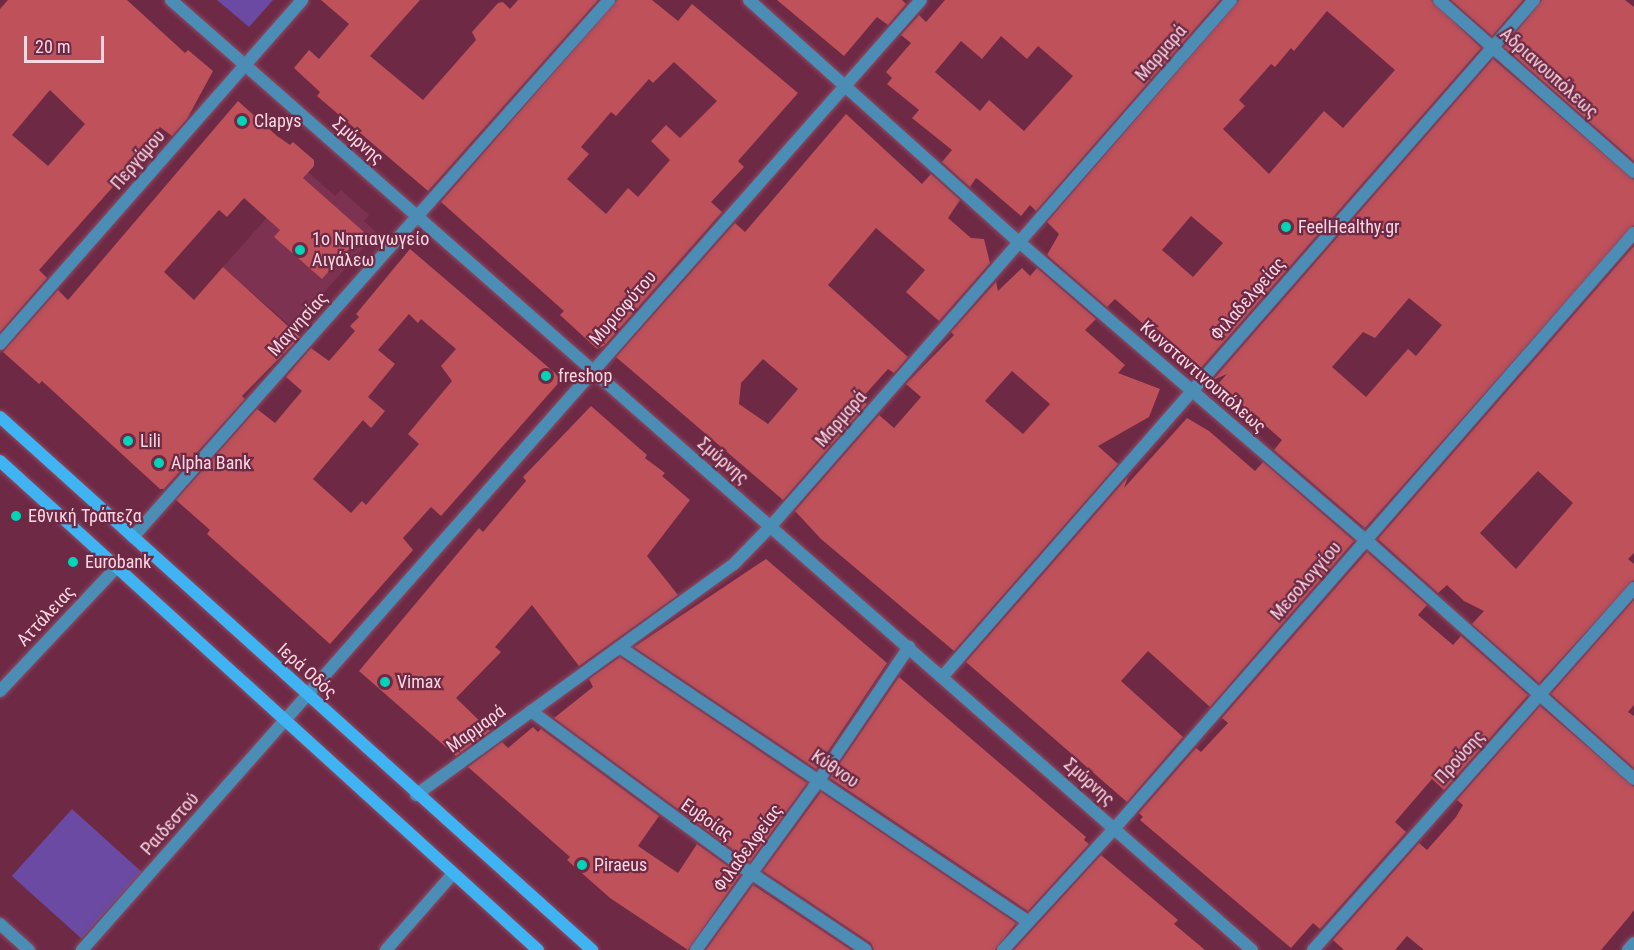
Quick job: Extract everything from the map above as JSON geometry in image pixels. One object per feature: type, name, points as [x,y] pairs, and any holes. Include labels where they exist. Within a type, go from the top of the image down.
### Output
[{"type":"main road","name":"Ιερά Οδός","points":[[0,417],[417,795],[592,950]]},
{"type":"main road","points":[[0,461],[452,875],[538,950]]},
{"type":"street","name":"Σμύρνης","points":[[171,0],[591,372],[943,676],[1252,950]]},
{"type":"street","name":"Περγάμου","points":[[0,344],[302,0]]},
{"type":"street","name":"Μαγνησίας","points":[[133,537],[609,0]]},
{"type":"street","name":"Κωνσταντινουπόλεως","points":[[749,0],[1019,242],[1366,540],[1634,779]]},
{"type":"street","name":"Μυριοφύτου","points":[[285,723],[591,372],[921,0]]},
{"type":"street","name":"Μαρμαρά","points":[[417,795],[734,564],[771,526],[1231,0]]},
{"type":"street","name":"Αδριανουπόλεως","points":[[1439,0],[1634,172]]},
{"type":"street","name":"Φιλαδελφείας","points":[[943,676],[1534,0]]},
{"type":"street","name":"Μεσολογγίου","points":[[1003,950],[1114,829],[1634,233]]},
{"type":"street","name":"Αττάλειας","points":[[0,691],[117,567]]},
{"type":"street","name":"Προύσης","points":[[1313,950],[1634,588]]},
{"type":"street","name":"Φιλαδελφείας","points":[[696,950],[819,780],[909,647]]},
{"type":"street","name":"Κύθνου","points":[[621,648],[1028,921]]},
{"type":"street","name":"Ευβοίας","points":[[531,711],[751,873],[866,950]]},
{"type":"street","name":"Ραιδεστού","points":[[82,950],[285,723]]},
{"type":"street","points":[[386,950],[452,875]]},
{"type":"street","points":[[0,924],[29,950]]},
{"type":"street","points":[[1628,950],[1634,944]]},
{"type":"shaded area","points":[[217,0],[273,0],[249,27]]},
{"type":"shaded area","name":"1ο Νηπιαγωγείο Αιγάλεω","points":[[308,172],[335,196],[341,190],[369,215],[364,221],[377,233],[292,328],[223,267]]},
{"type":"shaded area","points":[[72,809],[142,872],[82,939],[12,876]]},
{"type":"building","points":[[8,0],[127,0],[185,53],[188,50],[213,71],[187,119],[172,136],[160,127],[124,168],[127,171],[39,270],[47,278],[0,332],[0,9]],"holes":[[[50,90],[85,124],[48,166],[12,135]]]},
{"type":"building","points":[[321,0],[420,0],[370,56],[423,100],[476,40],[472,32],[498,3],[503,2],[510,9],[518,0],[598,0],[428,191],[317,96],[320,92],[294,68],[309,50],[319,59],[349,24]]},
{"type":"building","points":[[617,0],[652,0],[678,21],[692,4],[798,93],[738,161],[744,167],[711,202],[722,212],[604,346],[597,349],[560,315],[564,311],[441,202]],"holes":[[[674,62],[717,101],[680,138],[666,125],[651,141],[670,160],[638,197],[628,188],[606,214],[567,179],[589,154],[581,147],[611,112],[616,116],[649,79],[653,83]]]},
{"type":"building","points":[[777,0],[902,0],[906,4],[888,25],[877,17],[844,56]]},
{"type":"building","points":[[945,0],[1220,0],[1036,211],[1030,205],[1021,216],[979,180],[976,178],[970,187],[942,162],[952,150],[912,118],[919,110],[887,84],[892,78],[886,72],[911,43],[901,35],[919,15],[926,22]],"holes":[[[1001,36],[1027,59],[1038,46],[1073,76],[1024,131],[989,100],[980,111],[935,72],[961,41],[982,59]]]},
{"type":"building","points":[[1239,0],[1431,0],[1481,48],[1200,369],[1194,364],[1192,367],[1115,299],[1107,307],[1047,255],[1059,234],[1047,222]],"holes":[[[1327,11],[1395,70],[1343,128],[1324,111],[1269,174],[1223,129],[1245,106],[1239,100],[1271,64],[1275,67],[1291,48],[1294,51]],[[1191,216],[1223,243],[1193,277],[1162,250]]]},
{"type":"building","points":[[1451,0],[1523,0],[1492,36]]},
{"type":"building","points":[[1542,0],[1625,0],[1634,7],[1634,161],[1504,47]]},
{"type":"building","points":[[1493,59],[1634,180],[1634,225],[1365,528],[1274,450],[1282,440],[1218,384],[1227,374],[1213,380]],"holes":[[[1409,298],[1442,325],[1416,356],[1408,349],[1366,397],[1332,367],[1363,332],[1375,338]]]},
{"type":"building","points":[[238,101],[277,136],[290,145],[293,142],[314,160],[314,166],[303,178],[364,232],[322,279],[274,237],[280,230],[244,198],[227,217],[219,210],[164,272],[194,300],[223,267],[300,337],[242,396],[245,399],[164,489],[160,489],[42,381],[39,384],[3,352],[58,290],[68,300]]},
{"type":"building","points":[[846,114],[922,184],[931,174],[960,200],[948,218],[971,238],[984,239],[990,263],[939,321],[906,292],[925,270],[876,228],[828,285],[908,357],[894,373],[888,369],[861,399],[867,404],[783,500],[616,357],[735,223],[745,232]],"holes":[[[763,359],[798,389],[768,424],[739,404],[741,383]]]},
{"type":"building","points":[[1634,246],[1634,553],[1628,559],[1634,564],[1634,580],[1539,683],[1472,624],[1484,611],[1464,601],[1447,585],[1438,593],[1378,539]],"holes":[[[1538,471],[1573,503],[1516,569],[1480,533]]]},
{"type":"building","points":[[410,249],[562,379],[441,516],[431,507],[403,538],[413,550],[330,644],[207,534],[210,530],[176,500],[257,409],[275,423],[302,391],[286,377],[311,348],[329,361],[355,331],[350,326],[359,317],[356,314]],"holes":[[[409,314],[418,323],[421,319],[456,349],[441,366],[452,381],[408,434],[419,444],[366,505],[362,501],[351,513],[313,479],[363,420],[371,428],[385,411],[368,397],[395,364],[378,350]]]},
{"type":"building","points":[[1022,268],[1030,276],[1037,268],[1096,319],[1085,330],[1125,365],[1118,373],[1160,389],[1149,417],[1098,446],[1118,464],[954,651],[821,539],[795,511],[879,415],[894,428],[921,397],[906,384],[954,335],[951,332],[996,282],[998,291]],"holes":[[[1012,371],[1050,404],[1023,434],[985,401]]]},
{"type":"building","points":[[591,406],[647,455],[645,458],[665,473],[662,476],[690,500],[647,556],[678,595],[579,666],[532,605],[495,647],[501,652],[456,698],[490,731],[456,756],[359,671],[479,528],[483,532],[526,481],[523,477]]},
{"type":"building","points":[[1187,418],[1209,431],[1255,471],[1263,462],[1354,541],[1210,707],[1148,651],[1121,681],[1183,737],[1127,802],[966,662],[1128,477],[1124,488]]},
{"type":"building","points":[[1367,552],[1427,605],[1418,615],[1453,645],[1461,636],[1528,695],[1444,790],[1432,779],[1395,822],[1406,832],[1320,929],[1313,923],[1291,948],[1140,820],[1143,817],[1139,813],[1196,748],[1201,752],[1228,723],[1222,718]]},
{"type":"building","points":[[766,559],[887,663],[816,769],[634,647]]},
{"type":"building","points":[[1634,600],[1634,705],[1628,712],[1634,716],[1634,768],[1551,694]]},
{"type":"building","points":[[620,657],[807,783],[750,862],[554,718],[593,687],[589,679]]},
{"type":"building","points":[[899,677],[1086,837],[1084,840],[1089,844],[1028,911],[830,778]]},
{"type":"building","points":[[1540,706],[1634,787],[1634,910],[1628,918],[1601,950],[1424,950],[1407,936],[1395,950],[1344,950],[1333,940],[1419,843],[1427,850],[1456,817],[1463,805],[1457,800]]},
{"type":"building","points":[[533,727],[538,732],[541,729],[659,816],[638,846],[678,873],[697,844],[740,875],[688,950],[610,898],[567,860],[570,857],[468,767],[502,742],[508,748]]},
{"type":"building","points":[[821,792],[1016,923],[995,950],[874,950],[871,943],[763,871]]},
{"type":"building","points":[[1101,855],[1178,920],[1174,924],[1205,950],[1014,950]]},
{"type":"building","points":[[753,885],[851,950],[706,950]]},
{"type":"place","name":"Clapys","points":[[242,121]]},
{"type":"place","name":"FeelHealthy.gr","points":[[1286,227]]},
{"type":"place","name":"1ο Νηπιαγωγείο Αιγάλεω","points":[[300,250]]},
{"type":"place","name":"freshop","points":[[546,376]]},
{"type":"place","name":"Lili","points":[[128,441]]},
{"type":"place","name":"Alpha Bank","points":[[159,463]]},
{"type":"place","name":"Εθνική Τράπεζα","points":[[16,516]]},
{"type":"place","name":"Eurobank","points":[[73,562]]},
{"type":"place","name":"Vimax","points":[[385,682]]},
{"type":"place","name":"Piraeus","points":[[582,865]]}]
